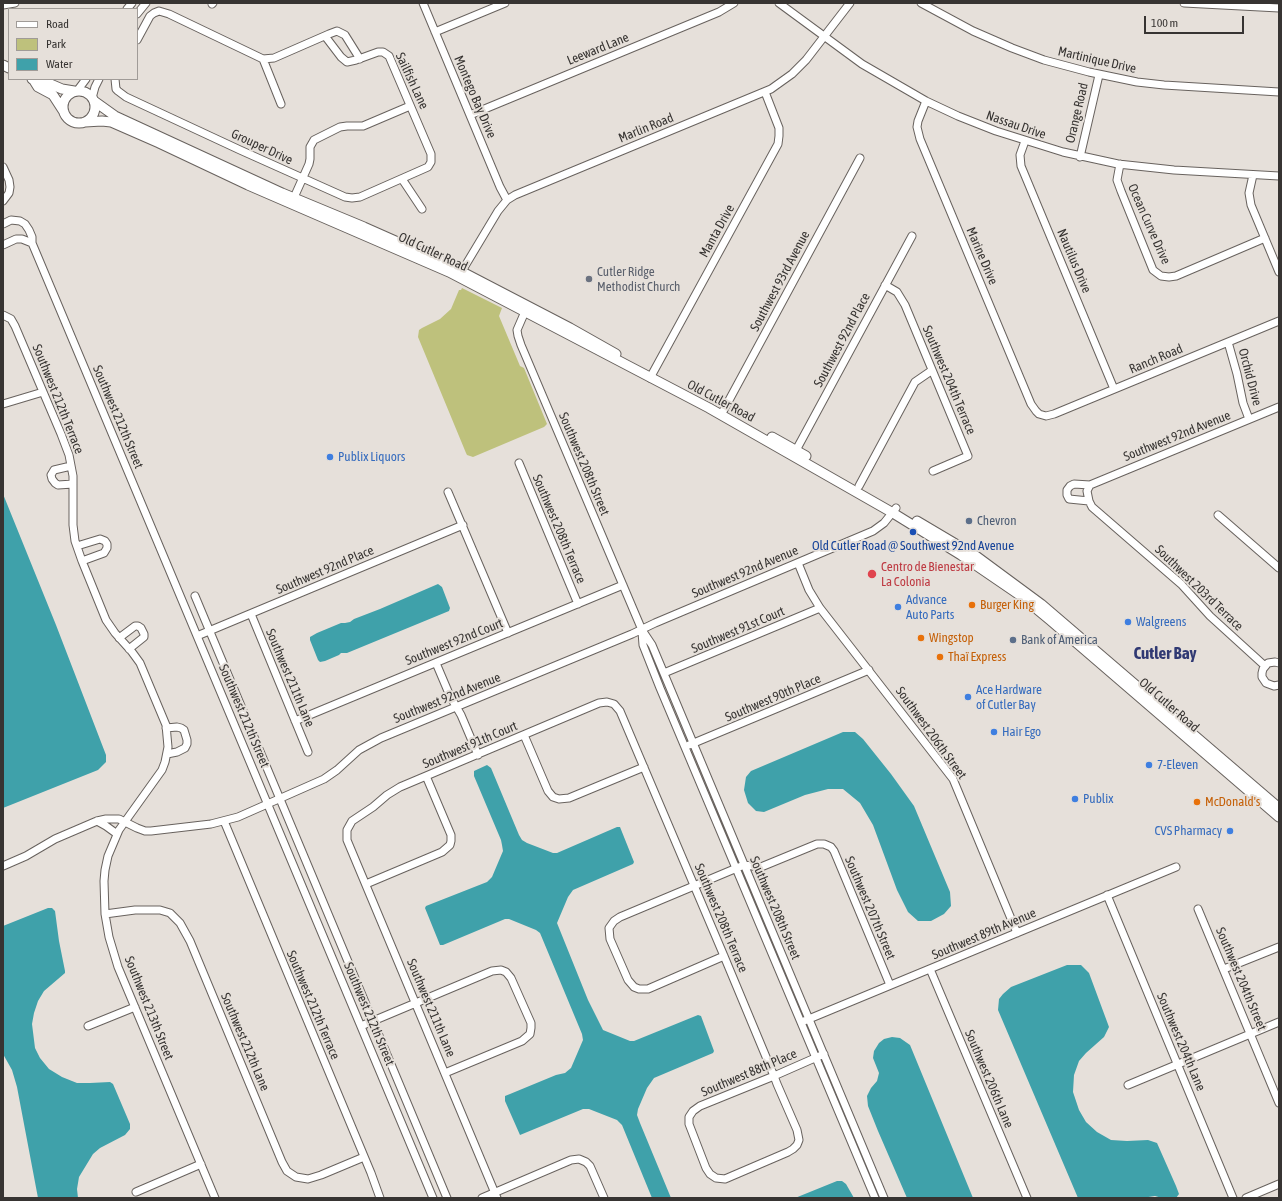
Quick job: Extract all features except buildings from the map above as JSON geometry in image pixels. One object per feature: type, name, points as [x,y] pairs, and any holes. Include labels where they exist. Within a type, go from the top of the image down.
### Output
[{"type":"main road","points":[[33,80],[38,87],[53,95],[68,118],[73,121],[79,123],[85,122],[94,113],[95,107],[93,100],[86,92],[54,86],[41,80]]},
{"type":"main road","points":[[64,112],[63,106],[65,100],[68,95],[75,91]]},
{"type":"main road","name":"Old Cutler Road","points":[[93,100],[115,116],[292,201]]},
{"type":"main road","name":"Old Cutler Road","points":[[85,122],[111,122],[248,185],[424,253],[460,274],[722,413],[895,510],[959,544],[1009,584],[1059,629],[1125,680]]},
{"type":"main road","name":"Old Cutler Road","points":[[795,453],[859,486],[895,510]]},
{"type":"main road","name":"Old Cutler Road","points":[[1009,584],[1041,604],[1073,631],[1125,680],[1225,766],[1279,817]]},
{"type":"main road","points":[[1059,629],[1063,628],[1068,631],[1073,631]]},
{"type":"main road","name":"Old Cutler Road","points":[[1225,766],[1279,808]]},
{"type":"street","points":[[3,5],[15,3]]},
{"type":"street","points":[[138,13],[146,3]]},
{"type":"street","name":"Montego Bay Drive","points":[[423,3],[500,187],[507,200]]},
{"type":"street","points":[[435,32],[505,3]]},
{"type":"street","name":"Leeward Lane","points":[[470,115],[719,12],[734,3]]},
{"type":"street","name":"Nassau Drive","points":[[779,3],[862,64],[926,101],[968,120],[1025,141],[1080,157],[1120,164],[1174,170],[1279,176]]},
{"type":"street","name":"Marlin Road","points":[[460,274],[498,211],[507,200],[515,195],[765,92],[798,69],[850,3]]},
{"type":"street","name":"Martinique Drive","points":[[921,3],[972,31],[1012,48],[1044,60],[1099,75],[1164,85],[1279,92]]},
{"type":"street","points":[[1184,3],[1279,8]]},
{"type":"street","points":[[138,35],[150,16],[156,11],[163,11],[263,59],[274,58],[325,36],[335,32],[342,33],[348,39],[360,59],[351,62],[345,61],[325,36]]},
{"type":"street","name":"Sailfish Lane","points":[[360,59],[378,52],[387,54],[430,154],[431,162]]},
{"type":"street","points":[[263,59],[281,104]]},
{"type":"street","name":"Orange Road","points":[[1080,157],[1099,75]]},
{"type":"street","points":[[75,91],[85,80]]},
{"type":"street","points":[[93,100],[95,87],[98,80]]},
{"type":"street","name":"Grouper Drive","points":[[115,80],[116,89],[126,96],[240,150],[346,197],[352,198],[362,196],[425,169],[431,162]]},
{"type":"street","name":"Manta Drive","points":[[652,376],[778,144],[780,136],[779,128],[765,92]]},
{"type":"street","name":"Marine Drive","points":[[926,101],[917,127],[920,139],[1031,404],[1036,411],[1042,415]]},
{"type":"street","points":[[292,201],[309,162],[310,145],[316,138],[344,126],[363,126],[410,106]]},
{"type":"street","name":"Nautilus Drive","points":[[1025,141],[1020,155],[1021,166],[1114,389]]},
{"type":"street","name":"Southwest 93rd Avenue","points":[[722,413],[860,158]]},
{"type":"street","name":"Ocean Curve Drive","points":[[1120,164],[1117,176],[1120,188],[1153,270],[1161,276],[1176,276],[1265,238]]},
{"type":"street","points":[[3,167],[9,184],[8,193],[3,201]]},
{"type":"street","points":[[1253,175],[1250,188],[1250,200],[1279,272]]},
{"type":"street","points":[[402,179],[422,208]]},
{"type":"street","name":"Southwest 212th Street","points":[[3,224],[11,220],[20,221],[23,222],[29,230],[32,237],[32,243],[433,1198]]},
{"type":"street","name":"Southwest 92nd Place","points":[[795,453],[912,236]]},
{"type":"street","points":[[3,245],[16,239],[22,239],[32,243]]},
{"type":"street","name":"Southwest 204th Terrace","points":[[885,285],[897,292],[905,305],[968,456],[933,471]]},
{"type":"street","name":"Southwest 208th Street","points":[[526,309],[517,330],[519,340],[642,630],[652,645],[664,673],[884,1198]]},
{"type":"street","name":"Southwest 212th Terrace","points":[[4,315],[11,319],[15,326],[66,446],[71,466],[73,484],[72,516],[74,533],[82,561],[111,628],[136,657],[143,670],[166,728],[168,740],[167,754],[162,770],[125,821]]},
{"type":"street","name":"Ranch Road","points":[[1042,415],[1054,414],[1279,321]]},
{"type":"street","name":"Orchid Drive","points":[[1228,342],[1238,374],[1249,419]]},
{"type":"street","points":[[859,486],[915,382],[932,371]]},
{"type":"street","points":[[3,404],[43,392]]},
{"type":"street","name":"Southwest 92nd Avenue","points":[[1088,488],[1279,407]]},
{"type":"street","name":"Southwest 208th Terrace","points":[[519,463],[578,604]]},
{"type":"street","points":[[71,466],[54,470],[51,475],[55,484],[73,484]]},
{"type":"street","points":[[1074,484],[1088,488],[1089,502],[1069,499],[1067,495],[1067,490],[1074,484]]},
{"type":"street","points":[[448,492],[508,633]]},
{"type":"street","name":"Southwest 203rd Terrace","points":[[1089,502],[1092,507],[1181,584],[1210,616],[1265,666]]},
{"type":"street","name":"Southwest 92nd Avenue","points":[[3,866],[26,856],[55,839],[97,821],[111,818],[125,821],[138,828],[151,831],[196,827],[224,821],[268,804],[324,779],[368,744],[642,630],[655,623],[873,531],[882,526],[895,510]]},
{"type":"street","points":[[1218,515],[1279,568]]},
{"type":"street","name":"Southwest 92nd Place","points":[[197,636],[463,525]]},
{"type":"street","points":[[77,546],[100,539],[105,541],[107,544],[107,548],[104,553],[82,561]]},
{"type":"street","name":"Southwest 206th Street","points":[[798,563],[809,590],[820,608],[955,783],[1017,933]]},
{"type":"street","name":"Southwest 92nd Court","points":[[295,721],[623,585]]},
{"type":"street","name":"Southwest 212th Street","points":[[195,596],[447,1198]]},
{"type":"street","name":"Southwest 91st Court","points":[[664,673],[820,608]]},
{"type":"street","name":"Southwest 211th Lane","points":[[251,614],[308,752]]},
{"type":"street","points":[[119,638],[135,626],[141,628],[144,637],[129,649]]},
{"type":"street","name":"Southwest 208th Street","points":[[642,630],[643,645],[875,1198]]},
{"type":"street","points":[[436,662],[450,696],[478,755]]},
{"type":"street","points":[[1279,663],[1272,662],[1265,666],[1262,673],[1263,680],[1270,685],[1274,686],[1279,684]]},
{"type":"street","name":"Southwest 90th Place","points":[[685,747],[869,670]]},
{"type":"street","name":"Southwest 208th Terrace","points":[[611,702],[616,705],[619,710],[644,767],[798,1132],[799,1140],[795,1147],[788,1152],[727,1178],[716,1178]]},
{"type":"street","name":"Southwest 91th Court","points":[[349,826],[352,821],[397,789],[599,703],[611,702]]},
{"type":"street","points":[[166,728],[181,728],[184,730],[187,740],[185,748],[177,752],[167,754]]},
{"type":"street","points":[[524,735],[548,791],[553,797],[559,799],[569,798],[644,767]]},
{"type":"street","points":[[366,884],[442,852],[450,845],[452,839],[451,835],[426,776]]},
{"type":"street","points":[[97,821],[117,834]]},
{"type":"street","name":"Southwest 213th Street","points":[[125,821],[117,834],[108,856],[105,870],[105,914],[111,947],[215,1198]]},
{"type":"street","name":"Southwest 212th Terrace","points":[[224,821],[375,1182],[380,1198]]},
{"type":"street","name":"Southwest 211th Lane","points":[[349,826],[347,834],[348,840],[496,1195]]},
{"type":"street","name":"Southwest 207th Street","points":[[762,868],[817,844],[830,846],[890,985]]},
{"type":"street","points":[[724,956],[648,989],[636,988],[630,984],[626,977],[610,937],[609,928],[617,918],[736,868],[744,865],[762,868]]},
{"type":"street","name":"Southwest 89th Avenue","points":[[801,1022],[1176,867]]},
{"type":"street","points":[[751,881],[762,868]]},
{"type":"street","name":"Southwest 204th Lane","points":[[1107,895],[1233,1198]]},
{"type":"street","name":"Southwest 204th Street","points":[[1198,909],[1278,1098]]},
{"type":"street","name":"Southwest 212th Lane","points":[[105,914],[135,910],[165,911],[173,915],[184,928],[287,1171],[296,1177],[304,1179],[316,1177],[364,1157]]},
{"type":"street","points":[[1224,969],[1279,947]]},
{"type":"street","name":"Southwest 206th Lane","points":[[930,969],[1027,1198]]},
{"type":"street","points":[[361,1026],[492,971],[499,970],[506,972],[511,978],[530,1021],[531,1031],[529,1035],[522,1041],[445,1073]]},
{"type":"street","points":[[88,1026],[135,1007]]},
{"type":"street","points":[[1128,1085],[1279,1022]]},
{"type":"street","name":"Southwest 88th Place","points":[[716,1178],[710,1174],[706,1168],[690,1127],[689,1119],[693,1111],[700,1106],[824,1054]]},
{"type":"street","points":[[482,1198],[496,1195],[571,1160],[579,1159],[590,1166],[604,1198]]},
{"type":"street","points":[[136,1192],[201,1164]]},
{"type":"street","points":[[1246,1198],[1279,1184]]},
{"type":"green space","points":[[462,288],[502,308],[499,316],[520,366],[524,368],[547,424],[544,427],[473,457],[467,455],[466,453],[418,337],[419,330],[440,319],[451,309],[459,290]]},
{"type":"water","points":[[3,494],[56,625],[106,755],[106,762],[98,770],[3,808]]},
{"type":"water","points":[[438,584],[442,587],[450,608],[449,611],[347,653],[341,653],[325,661],[320,662],[318,660],[310,637],[341,623],[350,622]]},
{"type":"water","points":[[843,732],[855,732],[863,739],[914,806],[950,892],[951,906],[944,914],[931,921],[918,921],[908,912],[897,890],[873,825],[860,803],[843,789],[828,789],[805,795],[764,812],[756,811],[748,803],[744,790],[746,777],[751,771]]},
{"type":"water","points":[[487,765],[491,768],[519,835],[522,840],[527,843],[553,853],[557,853],[620,827],[634,862],[633,864],[573,890],[568,897],[557,923],[588,1000],[603,1030],[630,1041],[634,1041],[698,1015],[701,1016],[714,1051],[713,1053],[654,1078],[647,1088],[637,1115],[671,1198],[652,1198],[622,1125],[617,1120],[589,1109],[583,1109],[520,1135],[505,1101],[505,1096],[556,1075],[565,1073],[571,1068],[583,1040],[582,1034],[540,933],[509,919],[505,919],[440,945],[425,908],[426,906],[487,882],[492,877],[503,851],[502,845],[474,776],[474,771]]},
{"type":"water","points":[[48,908],[52,908],[55,911],[65,973],[44,991],[38,1001],[32,1024],[35,1048],[40,1058],[49,1069],[62,1077],[77,1083],[110,1082],[113,1084],[130,1124],[130,1129],[125,1135],[100,1148],[93,1154],[79,1177],[77,1189],[78,1198],[38,1198],[17,1087],[12,1070],[3,1054],[3,926]]},
{"type":"water","points":[[1067,965],[1081,965],[1089,973],[1109,1027],[1104,1037],[1079,1061],[1074,1075],[1073,1092],[1079,1110],[1086,1122],[1097,1132],[1111,1140],[1148,1140],[1157,1143],[1179,1194],[1176,1198],[1162,1198],[1155,1196],[1142,1198],[1078,1198],[998,1010],[999,999],[1011,987]]},
{"type":"water","points":[[892,1037],[900,1038],[910,1045],[973,1198],[907,1198],[868,1106],[867,1096],[877,1081],[879,1073],[873,1058],[874,1051],[879,1043],[884,1039]]},
{"type":"water","points":[[837,1181],[842,1181],[846,1184],[854,1198],[795,1198]]},
{"type":"place","name":"Cutler Ridge Methodist Church","points":[[589,279]]},
{"type":"place","name":"Publix Liquors","points":[[330,457]]},
{"type":"place","name":"Chevron","points":[[969,521]]},
{"type":"place","name":"Old Cutler Road @ Southwest 92nd Avenue","points":[[913,532]]},
{"type":"place","name":"Centro de Bienestar La Colonia","points":[[872,574]]},
{"type":"place","name":"Burger King","points":[[972,605]]},
{"type":"place","name":"Advance Auto Parts","points":[[898,607]]},
{"type":"place","name":"Walgreens","points":[[1128,622]]},
{"type":"place","name":"Wingstop","points":[[921,638]]},
{"type":"place","name":"Bank of America","points":[[1013,640]]},
{"type":"place","name":"Thaï Express","points":[[940,657]]},
{"type":"place","name":"Ace Hardware of Cutler Bay","points":[[968,697]]},
{"type":"place","name":"Hair Ego","points":[[994,732]]},
{"type":"place","name":"7-Eleven","points":[[1149,765]]},
{"type":"place","name":"Publix","points":[[1075,799]]},
{"type":"place","name":"McDonald's","points":[[1197,802]]},
{"type":"place","name":"CVS Pharmacy","points":[[1230,831]]},
{"type":"district","name":"Cutler Bay","points":[[1165,654]]}]
